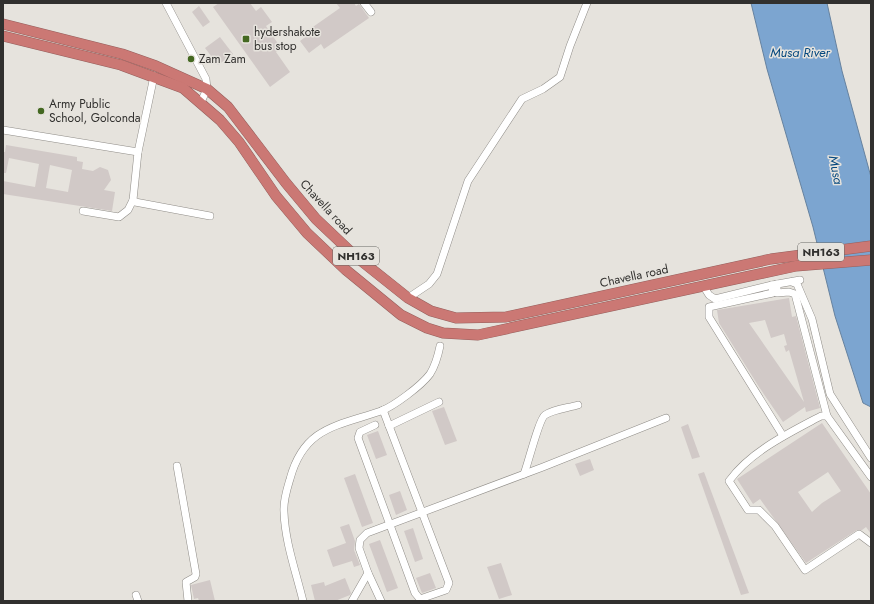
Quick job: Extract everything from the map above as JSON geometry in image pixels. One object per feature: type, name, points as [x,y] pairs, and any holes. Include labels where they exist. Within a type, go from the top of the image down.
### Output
[{"type":"highway","name":"Chavella road","points":[[3,24],[122,54],[156,66],[207,88],[228,107],[286,183],[316,219],[354,255],[408,298],[431,311],[456,318],[506,317],[771,260],[871,246]]},
{"type":"highway","name":"Chavella road","points":[[3,36],[121,65],[154,76],[182,88],[201,102],[220,120],[239,142],[276,196],[308,233],[346,270],[402,315],[427,328],[443,333],[478,335],[796,266],[871,260]]},
{"type":"street","points":[[166,3],[206,79],[207,88],[201,102]]},
{"type":"street","points":[[364,3],[371,12]]},
{"type":"street","points":[[408,298],[429,284],[437,274],[468,181],[522,99],[543,89],[560,77],[570,46],[587,3]]},
{"type":"street","points":[[83,211],[119,217],[128,210],[133,200],[138,152],[154,76]]},
{"type":"street","points":[[3,130],[138,152]]},
{"type":"street","points":[[133,200],[135,202],[178,211],[210,216]]},
{"type":"street","points":[[704,286],[709,295],[715,299],[775,284],[800,280]]},
{"type":"street","points":[[789,282],[789,292]]},
{"type":"street","points":[[789,282],[797,284],[812,319],[830,394],[871,458]]},
{"type":"street","points":[[775,284],[775,293]]},
{"type":"street","points":[[783,436],[709,317],[709,307],[775,293],[789,292],[795,294],[799,304],[827,416],[871,477]]},
{"type":"street","points":[[303,601],[287,535],[284,511],[286,490],[291,473],[300,454],[311,440],[330,428],[351,419],[383,410],[404,396],[429,375],[436,362],[440,346]]},
{"type":"street","points":[[389,426],[439,402]]},
{"type":"street","points":[[524,474],[532,453],[540,421],[544,415],[552,411],[578,405]]},
{"type":"street","points":[[375,425],[360,432],[358,438],[417,596],[424,598],[446,590],[449,583],[383,410]]},
{"type":"street","points":[[827,416],[821,416],[783,436],[738,469],[729,481],[748,510],[759,510],[770,520],[805,570],[859,534],[871,543]]},
{"type":"street","points":[[381,601],[368,573],[359,548],[360,540],[368,533],[666,418]]},
{"type":"street","points":[[177,466],[196,574],[196,577],[186,582],[188,601]]},
{"type":"street","points":[[352,601],[368,573]]},
{"type":"water","name":"Musa River","points":[[751,3],[827,3],[842,71],[871,177],[871,407],[863,403],[835,316],[813,227],[767,69]]},
{"type":"building","points":[[219,3],[250,3],[256,11],[261,7],[272,22],[266,26],[281,48],[276,52],[290,72],[270,87],[213,7]]},
{"type":"building","points":[[336,3],[354,3],[356,6],[359,4],[369,18],[324,49],[321,44],[309,53],[300,41],[312,32],[310,29],[340,8]]},
{"type":"building","points":[[199,6],[210,22],[203,27],[192,12]]},
{"type":"building","points":[[220,37],[233,54],[218,65],[205,48]]},
{"type":"building","points":[[6,145],[77,157],[77,161],[83,162],[82,169],[93,171],[100,167],[108,170],[111,180],[104,190],[115,192],[112,211],[3,194],[3,181],[35,187],[39,164],[9,158],[6,173],[3,173],[3,152],[5,152]],"holes":[[[50,165],[72,170],[68,192],[46,188]]]},
{"type":"building","points":[[789,298],[792,317],[796,316],[820,408],[806,412],[805,407],[783,422],[719,323],[717,310]],"holes":[[[765,320],[771,338],[784,334],[787,345],[784,346],[786,352],[789,350],[804,402],[749,323]]]},
{"type":"building","points":[[444,407],[457,441],[445,445],[432,411]]},
{"type":"building","points":[[822,423],[871,494],[871,534],[866,527],[862,530],[857,530],[806,563],[760,499],[753,504],[737,479]],"holes":[[[828,472],[841,491],[822,503],[812,512],[798,492]]]},
{"type":"building","points":[[688,424],[700,457],[692,459],[681,427]]},
{"type":"building","points":[[378,431],[387,455],[376,459],[367,435]]},
{"type":"building","points":[[590,459],[594,470],[580,476],[575,464]]},
{"type":"building","points":[[704,472],[749,593],[741,595],[698,474]]},
{"type":"building","points":[[355,474],[373,523],[362,527],[344,478]]},
{"type":"building","points":[[400,491],[407,510],[396,515],[389,495]]},
{"type":"building","points":[[349,524],[355,541],[354,550],[360,565],[354,567],[352,561],[333,567],[327,550],[346,543],[340,527]]},
{"type":"building","points":[[413,528],[423,559],[415,562],[404,531]]},
{"type":"building","points":[[380,540],[398,588],[387,592],[369,544]]},
{"type":"building","points":[[501,563],[512,595],[499,599],[487,567]]},
{"type":"building","points":[[430,573],[436,588],[422,593],[416,578]]},
{"type":"building","points":[[345,578],[351,593],[350,595],[335,601],[315,601],[311,585],[324,582],[325,586]]},
{"type":"building","points":[[210,580],[215,601],[199,601],[198,598],[194,599],[191,585]]},
{"type":"place","name":"hydershakote bus stop","points":[[246,39]]},
{"type":"place","name":"Zam Zam","points":[[191,59]]},
{"type":"place","name":"Army Public School, Golconda","points":[[41,111]]},
{"type":"water label","name":"Musa","points":[[836,170]]}]
